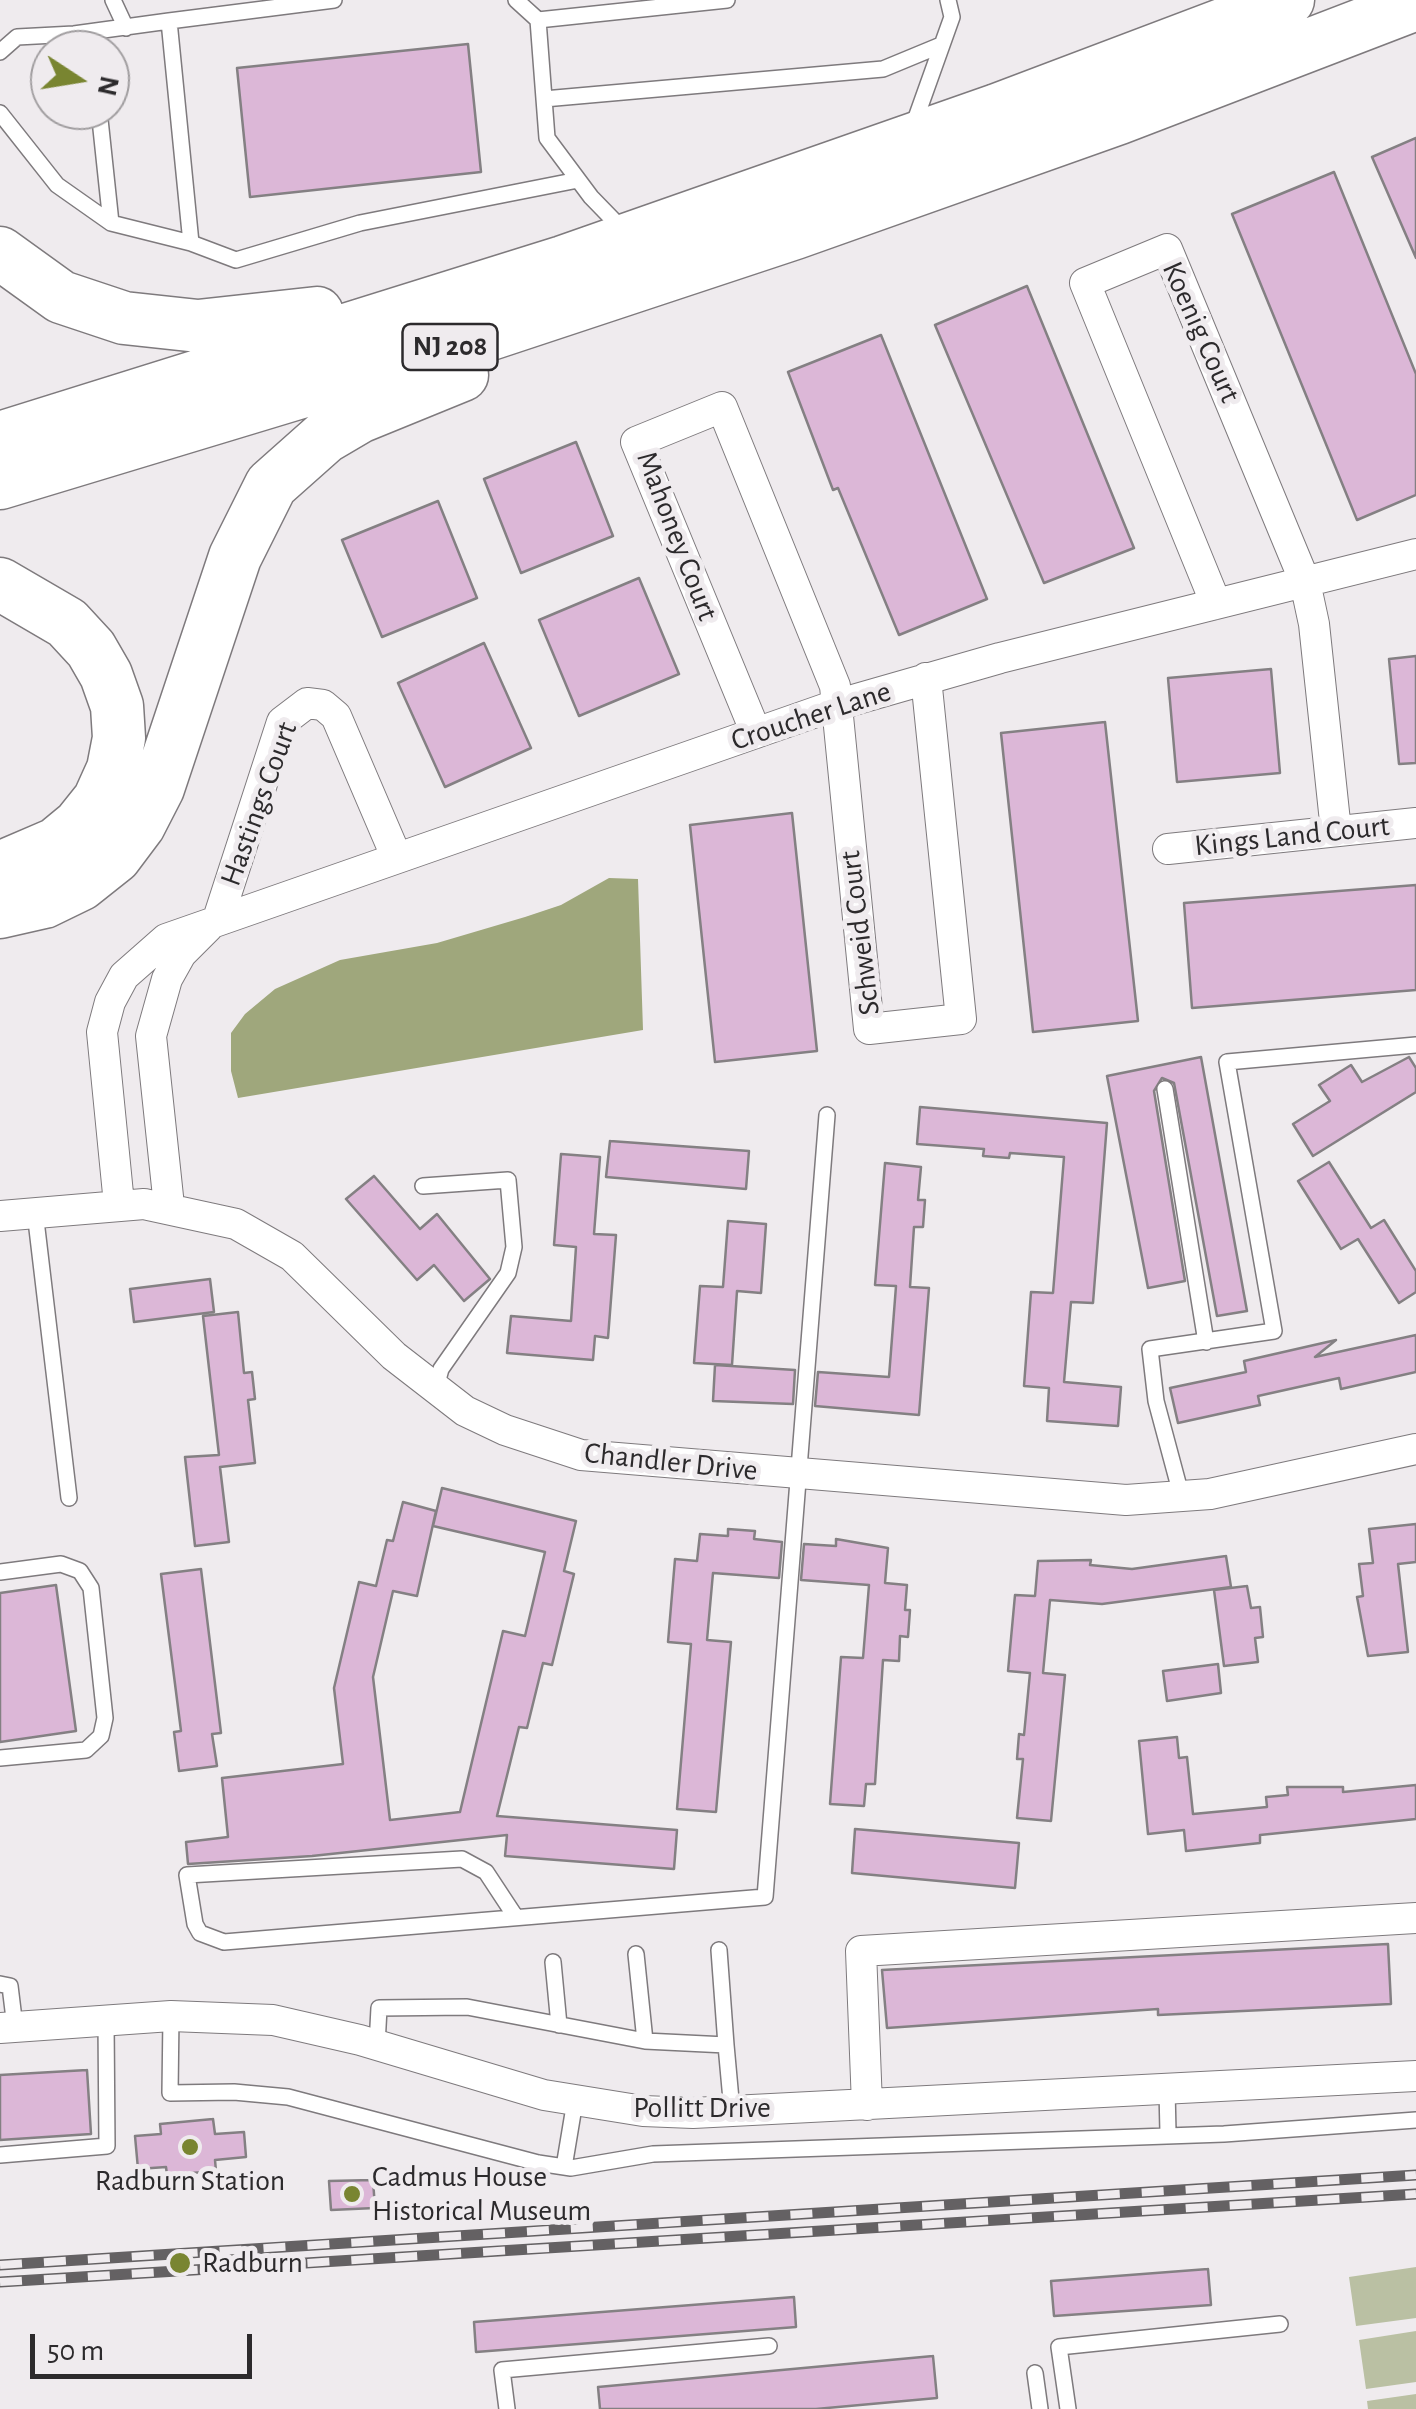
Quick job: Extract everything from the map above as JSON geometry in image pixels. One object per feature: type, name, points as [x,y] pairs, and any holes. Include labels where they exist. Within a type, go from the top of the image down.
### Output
[{"type":"highway","name":"NJ 208","points":[[0,438],[623,241],[1288,0]]},
{"type":"highway","name":"NJ 208","points":[[0,483],[466,342],[896,198],[1416,4]]},
{"type":"highway","points":[[15,911],[80,884],[115,857],[139,825],[158,788],[235,557],[271,485],[296,459],[359,417],[896,198]]},
{"type":"highway","points":[[0,254],[34,281],[91,309],[124,318],[198,326],[288,319],[623,241]]},
{"type":"highway","points":[[0,584],[66,623],[91,649],[106,674],[117,706],[118,738],[113,769],[100,800],[79,825],[56,844],[0,868]]},
{"type":"street","name":"Koenig Court","points":[[1216,604],[1084,283],[1168,249],[1304,582],[1314,624],[1336,831]]},
{"type":"street","name":"Mahoney Court","points":[[756,733],[636,442],[722,407],[830,668],[836,706]]},
{"type":"street","name":"Croucher Lane","points":[[118,1204],[102,1032],[110,1002],[124,976],[144,955],[179,932],[926,678],[1416,554]]},
{"type":"street","name":"Schweid Court","points":[[836,706],[869,1029],[961,1019],[926,678]]},
{"type":"street","name":"Hastings Court","points":[[218,919],[282,722],[307,703],[323,705],[336,716],[396,856]]},
{"type":"street","name":"Kings Land Court","points":[[1168,849],[1416,823]]},
{"type":"street","name":"Croucher Lane","points":[[169,1206],[152,1068],[154,1021],[167,979],[181,954],[218,919]]},
{"type":"street","name":"Chandler Drive","points":[[0,1216],[118,1204],[169,1206],[236,1224],[292,1256],[435,1390],[504,1430],[582,1455],[1110,1499],[1182,1498],[1416,1449]]},
{"type":"street","points":[[867,2105],[862,1951],[1416,1918]]},
{"type":"street","name":"Pollitt Drive","points":[[8,2028],[170,2016],[273,2020],[576,2101],[643,2111],[867,2105],[1416,2076]]},
{"type":"lane","points":[[113,0],[126,28]]},
{"type":"lane","points":[[108,30],[334,0]]},
{"type":"lane","points":[[516,0],[538,20],[547,138],[623,241]]},
{"type":"lane","points":[[538,20],[727,0]]},
{"type":"lane","points":[[908,140],[952,16],[948,0]]},
{"type":"lane","points":[[168,21],[191,243]]},
{"type":"lane","points":[[0,52],[17,37],[30,36]]},
{"type":"lane","points":[[544,99],[882,69],[941,46]]},
{"type":"lane","points":[[0,113],[57,185],[110,223],[191,243],[236,260],[360,224],[578,180]]},
{"type":"lane","points":[[101,130],[110,223]]},
{"type":"lane","points":[[1182,1498],[1156,1401],[1150,1350],[1274,1331],[1227,1062],[1416,1045]]},
{"type":"lane","points":[[1165,1089],[1206,1342]]},
{"type":"lane","points":[[516,1916],[486,1872],[462,1858],[187,1875],[195,1924],[200,1933],[224,1942],[765,1898],[795,1474],[826,1115]]},
{"type":"lane","points":[[423,1186],[508,1180],[514,1246],[508,1273],[441,1369],[435,1390]]},
{"type":"lane","points":[[35,1212],[69,1498]]},
{"type":"lane","points":[[0,1572],[61,1564],[80,1571],[91,1588],[105,1718],[101,1736],[86,1750],[0,1758]]},
{"type":"lane","points":[[719,1950],[732,2111]]},
{"type":"lane","points":[[636,1954],[645,2041]]},
{"type":"lane","points":[[553,1962],[559,2025]]},
{"type":"lane","points":[[0,1984],[10,1986],[8,2028]]},
{"type":"lane","points":[[377,2046],[379,2008],[467,2007],[645,2041],[726,2045]]},
{"type":"lane","points":[[170,2016],[170,2093],[234,2092],[288,2097],[564,2167],[654,2154],[1416,2120]]},
{"type":"lane","points":[[0,2156],[106,2146],[106,2020]]},
{"type":"lane","points":[[1167,2089],[1168,2133]]},
{"type":"lane","points":[[564,2167],[576,2101]]},
{"type":"lane","points":[[1068,2409],[1059,2347],[1280,2324]]},
{"type":"lane","points":[[507,2409],[502,2370],[769,2346]]},
{"type":"lane","points":[[1035,2373],[1040,2409]]},
{"type":"shaded area","points":[[609,878],[638,879],[643,1030],[238,1098],[231,1071],[231,1033],[245,1014],[275,989],[340,960],[437,943],[525,917],[561,905]]},
{"type":"shaded area","points":[[1416,2267],[1416,2318],[1356,2326],[1349,2277]]},
{"type":"shaded area","points":[[1416,2331],[1416,2382],[1366,2389],[1359,2340]]},
{"type":"shaded area","points":[[1416,2394],[1416,2409],[1368,2409],[1367,2401]]},
{"type":"building","points":[[468,44],[481,172],[250,197],[237,68]]},
{"type":"building","points":[[1416,138],[1416,258],[1372,157]]},
{"type":"building","points":[[1334,172],[1416,374],[1416,495],[1357,520],[1232,214]]},
{"type":"building","points":[[1027,286],[1134,548],[1044,583],[935,325]]},
{"type":"building","points":[[881,335],[987,599],[899,635],[838,488],[833,490],[788,372]]},
{"type":"building","points":[[576,442],[613,536],[521,573],[484,479]]},
{"type":"building","points":[[438,501],[477,598],[382,637],[342,540]]},
{"type":"building","points":[[639,578],[679,674],[579,716],[539,620]]},
{"type":"building","points":[[484,643],[531,748],[445,787],[398,683]]},
{"type":"building","points":[[1416,656],[1416,763],[1399,764],[1389,659]]},
{"type":"building","points":[[1271,669],[1280,773],[1177,782],[1168,678]]},
{"type":"building","points":[[1105,722],[1138,1021],[1033,1032],[1001,733]]},
{"type":"building","points":[[792,813],[817,1051],[715,1062],[690,825]]},
{"type":"building","points":[[1416,885],[1416,990],[1192,1008],[1184,903]]},
{"type":"building","points":[[1201,1057],[1247,1311],[1217,1316],[1174,1083],[1162,1078],[1154,1091],[1185,1281],[1148,1288],[1107,1076]]},
{"type":"building","points":[[1409,1057],[1416,1068],[1416,1092],[1313,1156],[1293,1124],[1330,1101],[1319,1085],[1351,1065],[1362,1082]]},
{"type":"building","points":[[920,1107],[1107,1123],[1093,1303],[1071,1302],[1064,1382],[1121,1387],[1118,1426],[1047,1421],[1049,1388],[1024,1386],[1031,1292],[1053,1293],[1064,1157],[1010,1153],[1009,1158],[983,1156],[984,1149],[917,1144]]},
{"type":"building","points":[[610,1141],[749,1151],[746,1189],[606,1177]]},
{"type":"building","points":[[561,1154],[600,1157],[594,1234],[616,1235],[608,1338],[595,1336],[593,1360],[507,1353],[511,1316],[571,1321],[576,1247],[554,1245]]},
{"type":"building","points":[[1329,1162],[1371,1228],[1384,1220],[1416,1271],[1416,1292],[1399,1303],[1358,1239],[1341,1249],[1298,1181]]},
{"type":"building","points":[[885,1163],[921,1167],[918,1200],[925,1200],[923,1227],[914,1227],[910,1287],[929,1288],[919,1415],[815,1406],[818,1372],[889,1377],[896,1286],[875,1285]]},
{"type":"building","points":[[374,1176],[420,1229],[437,1214],[490,1279],[464,1301],[434,1265],[417,1280],[346,1199]]},
{"type":"building","points":[[728,1221],[766,1224],[761,1293],[737,1291],[732,1365],[694,1363],[700,1286],[723,1287]]},
{"type":"building","points":[[210,1279],[214,1312],[134,1322],[130,1289]]},
{"type":"building","points":[[238,1312],[244,1373],[252,1372],[255,1399],[248,1400],[255,1463],[220,1467],[229,1542],[195,1546],[185,1457],[219,1455],[203,1316]]},
{"type":"building","points":[[1416,1335],[1416,1372],[1341,1389],[1339,1378],[1258,1396],[1260,1405],[1178,1423],[1170,1388],[1246,1372],[1244,1361],[1336,1340],[1315,1357]]},
{"type":"building","points":[[715,1365],[795,1370],[793,1404],[713,1401]]},
{"type":"building","points":[[442,1488],[576,1521],[564,1571],[574,1574],[552,1665],[543,1663],[527,1728],[519,1727],[497,1816],[677,1830],[674,1869],[505,1856],[507,1835],[312,1856],[188,1864],[186,1842],[228,1837],[222,1778],[343,1764],[334,1688],[359,1582],[376,1586],[387,1540],[393,1541],[403,1502],[436,1511],[417,1596],[393,1591],[373,1677],[390,1820],[460,1812],[503,1631],[525,1636],[545,1552],[433,1526]]},
{"type":"building","points":[[1416,1524],[1416,1562],[1398,1564],[1408,1652],[1368,1656],[1357,1597],[1363,1596],[1359,1564],[1373,1563],[1369,1529]]},
{"type":"building","points":[[728,1529],[755,1531],[754,1539],[782,1542],[779,1578],[713,1573],[707,1640],[731,1642],[716,1812],[677,1809],[691,1644],[668,1642],[675,1559],[697,1561],[700,1534],[728,1536]]},
{"type":"building","points":[[836,1539],[888,1548],[885,1583],[907,1585],[905,1610],[910,1610],[908,1637],[900,1636],[899,1661],[883,1660],[875,1784],[866,1784],[864,1806],[830,1804],[841,1657],[863,1658],[869,1585],[801,1580],[804,1544],[836,1546]]},
{"type":"building","points":[[1226,1556],[1231,1587],[1102,1604],[1050,1600],[1043,1673],[1065,1675],[1051,1821],[1017,1818],[1023,1759],[1017,1759],[1019,1734],[1024,1735],[1030,1673],[1008,1671],[1015,1595],[1035,1596],[1038,1561],[1091,1560],[1090,1565],[1132,1569]]},
{"type":"building","points":[[201,1569],[221,1733],[212,1734],[217,1766],[179,1771],[174,1732],[181,1731],[161,1574]]},
{"type":"building","points":[[56,1585],[76,1731],[0,1742],[0,1593]]},
{"type":"building","points":[[1247,1586],[1251,1608],[1260,1607],[1263,1637],[1255,1638],[1258,1662],[1224,1666],[1214,1590]]},
{"type":"building","points":[[1218,1664],[1221,1693],[1167,1701],[1163,1671]]},
{"type":"building","points":[[1177,1737],[1179,1758],[1187,1757],[1193,1814],[1267,1807],[1266,1797],[1288,1795],[1287,1787],[1343,1787],[1343,1792],[1416,1785],[1416,1819],[1260,1835],[1260,1843],[1186,1851],[1184,1830],[1148,1834],[1139,1741]]},
{"type":"building","points":[[855,1829],[1019,1843],[1015,1888],[852,1873]]},
{"type":"building","points":[[1388,1944],[1391,2004],[1158,2015],[1158,2009],[887,2028],[882,1970]]},
{"type":"building","points":[[87,2070],[91,2134],[0,2140],[0,2075]]},
{"type":"building","name":"Radburn Station","points":[[213,2119],[215,2134],[244,2132],[246,2157],[215,2160],[216,2171],[167,2175],[166,2167],[138,2169],[135,2136],[161,2134],[160,2124]]},
{"type":"building","name":"Cadmus House Historical Museum","points":[[373,2180],[375,2208],[331,2210],[329,2181]]},
{"type":"building","points":[[1208,2269],[1211,2305],[1054,2316],[1051,2281]]},
{"type":"building","points":[[794,2297],[796,2327],[476,2352],[474,2322]]},
{"type":"building","points":[[933,2356],[937,2398],[816,2409],[600,2409],[598,2387]]},
{"type":"railway","points":[[0,2265],[1416,2175]]},
{"type":"railway","points":[[0,2282],[1416,2194]]},
{"type":"place","name":"Radburn Station","points":[[190,2147]]},
{"type":"place","name":"Cadmus House Historical Museum","points":[[352,2194]]},
{"type":"place","name":"Radburn","points":[[180,2263]]}]
